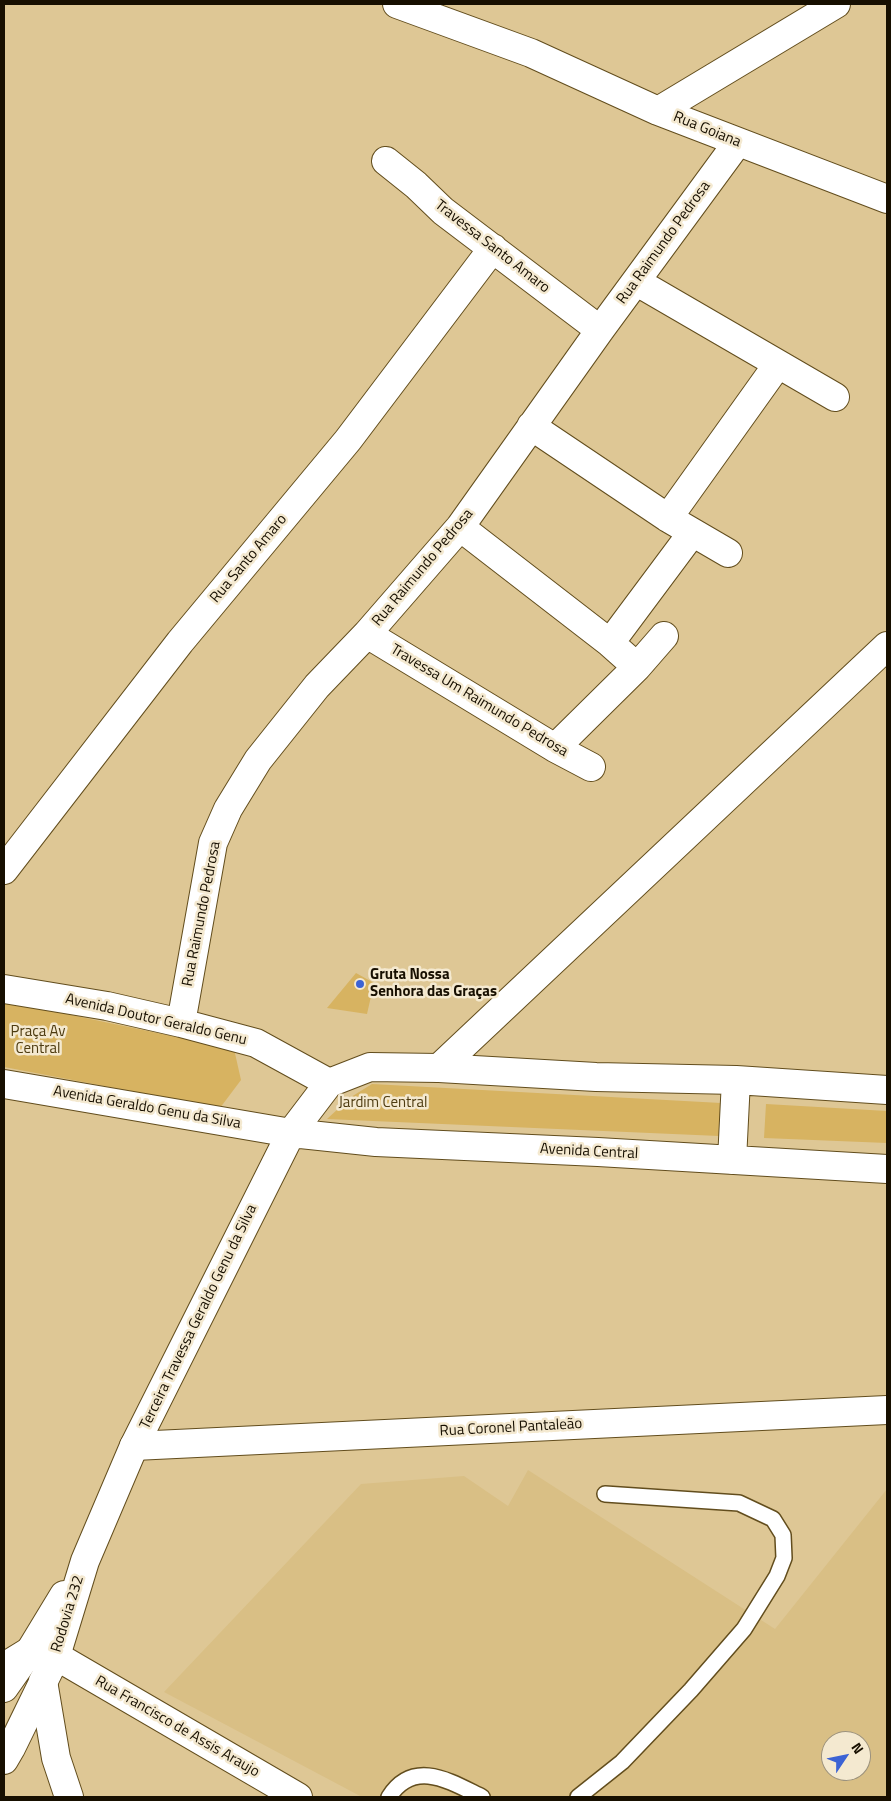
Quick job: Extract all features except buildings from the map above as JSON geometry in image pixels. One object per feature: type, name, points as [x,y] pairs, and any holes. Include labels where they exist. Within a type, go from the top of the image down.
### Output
[{"type":"main road","name":"Rua Goiana","points":[[397,4],[531,53],[658,111],[887,199]]},
{"type":"main road","points":[[658,111],[836,4]]},
{"type":"main road","name":"Rua Raimundo Pedrosa","points":[[181,1022],[214,843],[228,809],[258,760],[317,686],[367,634],[460,527],[600,330],[738,142]]},
{"type":"main road","name":"Travessa Santo Amaro","points":[[386,161],[416,185],[443,211],[600,330]]},
{"type":"main road","name":"Rua Santo Amaro","points":[[4,870],[180,642],[348,440],[493,248]]},
{"type":"main road","points":[[637,282],[835,397]]},
{"type":"main road","points":[[668,518],[778,364]]},
{"type":"main road","points":[[531,426],[668,518],[728,553]]},
{"type":"main road","points":[[460,527],[610,643],[638,667]]},
{"type":"main road","points":[[610,643],[692,533]]},
{"type":"main road","name":"Travessa Um Raimundo Pedrosa","points":[[367,634],[555,748],[591,767]]},
{"type":"main road","points":[[555,748],[638,667],[664,636]]},
{"type":"main road","points":[[439,1068],[887,646]]},
{"type":"main road","name":"Avenida Doutor Geraldo Genu","points":[[4,989],[107,1006],[181,1022],[256,1043],[329,1083]]},
{"type":"main road","points":[[329,1083],[370,1066],[596,1077],[736,1080],[887,1090]]},
{"type":"main road","points":[[732,1160],[736,1080]]},
{"type":"main road","name":"Terceira Travessa Geraldo Genu da Silva","points":[[84,1560],[134,1446],[291,1133],[329,1083]]},
{"type":"main road","name":"Avenida Geraldo Genu da Silva","points":[[4,1084],[291,1133]]},
{"type":"main road","name":"Avenida Central","points":[[291,1133],[376,1142],[598,1152],[887,1169]]},
{"type":"main road","name":"Rua Coronel Pantaleão","points":[[134,1446],[887,1410]]},
{"type":"main road","name":"Rodovia 232","points":[[4,1760],[12,1748],[43,1681],[23,1657],[84,1560]]},
{"type":"main road","points":[[4,1688],[23,1657]]},
{"type":"main road","name":"Rua Francisco de Assis Araujo","points":[[23,1657],[298,1797]]},
{"type":"main road","points":[[43,1681],[56,1758],[69,1797]]},
{"type":"lane","points":[[578,1797],[622,1762],[691,1690],[744,1629],[777,1576],[784,1558],[783,1535],[773,1519],[739,1504],[605,1494]]},
{"type":"lane","points":[[389,1797],[393,1790],[413,1776],[435,1776],[482,1797]]},
{"type":"shaded area","points":[[528,1470],[775,1629],[887,1489],[887,1797],[362,1797],[164,1692],[361,1484],[464,1476],[508,1506]]},
{"type":"green space","points":[[356,973],[374,983],[367,1014],[327,1008]]},
{"type":"green space","name":"Praça Av Central","points":[[4,1001],[234,1049],[241,1080],[220,1108],[4,1067]]},
{"type":"green space","name":"Jardim Central","points":[[372,1084],[721,1103],[719,1136],[327,1119],[351,1097]]},
{"type":"green space","points":[[766,1104],[887,1111],[887,1143],[764,1138]]},
{"type":"place","name":"Gruta Nossa Senhora das Graças","points":[[360,984]]}]
